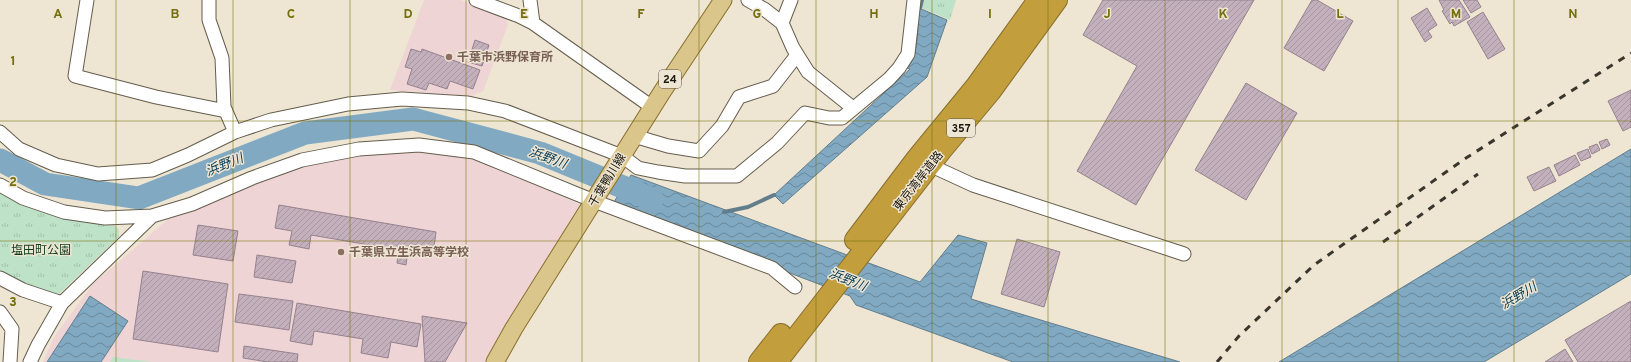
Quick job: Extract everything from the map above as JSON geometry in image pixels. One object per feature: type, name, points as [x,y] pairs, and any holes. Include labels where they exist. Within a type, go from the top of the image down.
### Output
[{"type":"highway","name":"東京湾岸道路","points":[[777,362],[824,291],[923,162],[1038,0]]},
{"type":"highway","name":"東京湾岸道路","points":[[923,162],[991,91],[1057,0]]},
{"type":"highway","name":"東京湾岸道路","points":[[759,362],[824,291]]},
{"type":"main road","name":"千葉鴨川線","points":[[495,362],[652,107],[723,0]]},
{"type":"street","points":[[87,0],[75,76],[156,97],[226,111]]},
{"type":"street","points":[[209,0],[209,20],[222,58],[224,107],[235,132]]},
{"type":"street","points":[[476,0],[519,16],[533,23],[652,107]]},
{"type":"street","points":[[530,0],[533,23]]},
{"type":"street","points":[[748,0],[764,9],[782,23],[797,55],[808,72],[853,108]]},
{"type":"street","points":[[782,23],[790,0]]},
{"type":"street","points":[[0,132],[19,149],[56,166],[98,174],[152,170],[188,155],[235,132],[271,120],[348,104],[402,99],[468,103],[505,111],[620,158],[638,168],[686,176],[737,176],[777,143],[805,113],[829,118],[842,118],[889,78],[899,68],[908,54],[914,0]]},
{"type":"street","points":[[634,136],[668,146],[699,151],[722,126],[739,97],[773,86],[797,55]]},
{"type":"street","points":[[0,185],[23,198],[64,212],[105,218],[152,216],[192,204],[252,178],[302,160],[359,149],[419,145],[474,152],[594,201],[772,268],[794,287]]},
{"type":"street","points":[[923,162],[973,185],[1184,254]]},
{"type":"street","points":[[30,362],[62,303],[152,216]]},
{"type":"street","points":[[0,284],[0,278],[23,290],[62,303]]},
{"type":"street","points":[[0,312],[12,328],[10,362]]},
{"type":"shaded area","name":"千葉市浜野保育所","points":[[424,0],[460,0],[505,16],[508,25],[483,91],[472,96],[390,90]]},
{"type":"shaded area","name":"千葉県立生浜高等学校","points":[[368,151],[438,152],[492,164],[581,205],[501,333],[486,362],[43,362],[54,337],[92,285],[168,219],[286,170]]},
{"type":"green space","points":[[924,0],[956,0],[950,20],[922,8]]},
{"type":"green space","name":"塩田町公園","points":[[0,193],[30,207],[113,224],[119,230],[119,237],[58,295],[12,282],[0,272]]},
{"type":"green space","points":[[113,357],[153,362],[110,362]]},
{"type":"water","points":[[919,8],[947,20],[927,77],[783,204],[774,195],[910,69],[907,68],[914,55],[916,47]]},
{"type":"water","points":[[1631,149],[1631,274],[1484,362],[1279,362]]},
{"type":"water","points":[[631,175],[920,282],[958,235],[987,243],[971,299],[1180,362],[1013,362],[856,305],[850,296],[612,205]]},
{"type":"water","points":[[90,296],[128,321],[101,362],[47,362]]},
{"type":"building","points":[[1103,0],[1254,0],[1136,205],[1077,171],[1137,66],[1083,35]]},
{"type":"building","points":[[1312,0],[1317,0],[1353,21],[1324,71],[1284,48]]},
{"type":"building","points":[[1439,0],[1459,0],[1470,17],[1454,26],[1452,22],[1450,24],[1442,11],[1444,10]]},
{"type":"building","points":[[1463,0],[1477,0],[1481,7],[1471,13]]},
{"type":"building","points":[[1427,8],[1437,25],[1428,31],[1432,37],[1425,42],[1411,18]]},
{"type":"building","points":[[1483,12],[1505,49],[1488,59],[1467,22]]},
{"type":"building","points":[[475,40],[489,45],[482,66],[468,62]]},
{"type":"building","points":[[411,49],[421,52],[422,49],[480,70],[473,89],[450,81],[447,89],[429,83],[426,90],[407,84],[412,69],[405,67]]},
{"type":"building","points":[[1246,83],[1297,113],[1246,200],[1195,170]]},
{"type":"building","points":[[1631,90],[1631,127],[1623,131],[1608,101]]},
{"type":"building","points":[[1607,139],[1610,145],[1602,149],[1599,142]]},
{"type":"building","points":[[1597,144],[1600,150],[1592,154],[1589,147]]},
{"type":"building","points":[[1588,149],[1591,157],[1581,161],[1577,153]]},
{"type":"building","points":[[1575,155],[1580,165],[1559,176],[1554,165]]},
{"type":"building","points":[[1549,167],[1556,181],[1534,191],[1527,177]]},
{"type":"building","points":[[279,205],[436,232],[433,255],[408,251],[406,265],[397,263],[399,250],[311,235],[309,249],[289,245],[292,231],[275,228]]},
{"type":"building","points":[[198,225],[238,231],[233,261],[193,255]]},
{"type":"building","points":[[1017,239],[1060,252],[1044,307],[1001,294]]},
{"type":"building","points":[[257,255],[296,261],[292,283],[254,277]]},
{"type":"building","points":[[143,271],[228,284],[218,352],[133,339]]},
{"type":"building","points":[[239,294],[293,301],[289,330],[235,322]]},
{"type":"building","points":[[1631,301],[1631,362],[1578,362],[1565,340]]},
{"type":"building","points":[[297,303],[421,324],[417,347],[391,342],[388,358],[361,353],[363,339],[314,331],[312,345],[290,341]]},
{"type":"building","points":[[422,316],[467,323],[445,362],[425,362]]},
{"type":"building","points":[[244,346],[298,354],[297,362],[268,362],[243,358]]},
{"type":"building","points":[[1565,349],[1573,362],[1545,362]]},
{"type":"waterway","points":[[920,8],[922,0]]},
{"type":"waterway","name":"浜野川","points":[[0,160],[45,184],[139,198],[305,133],[413,119],[540,153],[652,199]]},
{"type":"waterway","points":[[724,212],[748,207],[774,195]]},
{"type":"railway","points":[[1217,362],[1239,336],[1314,265],[1466,158],[1631,53]]},
{"type":"railway","points":[[1383,242],[1478,174]]},
{"type":"place","name":"千葉市浜野保育所","points":[[449,57]]},
{"type":"place","name":"千葉県立生浜高等学校","points":[[341,252]]}]
